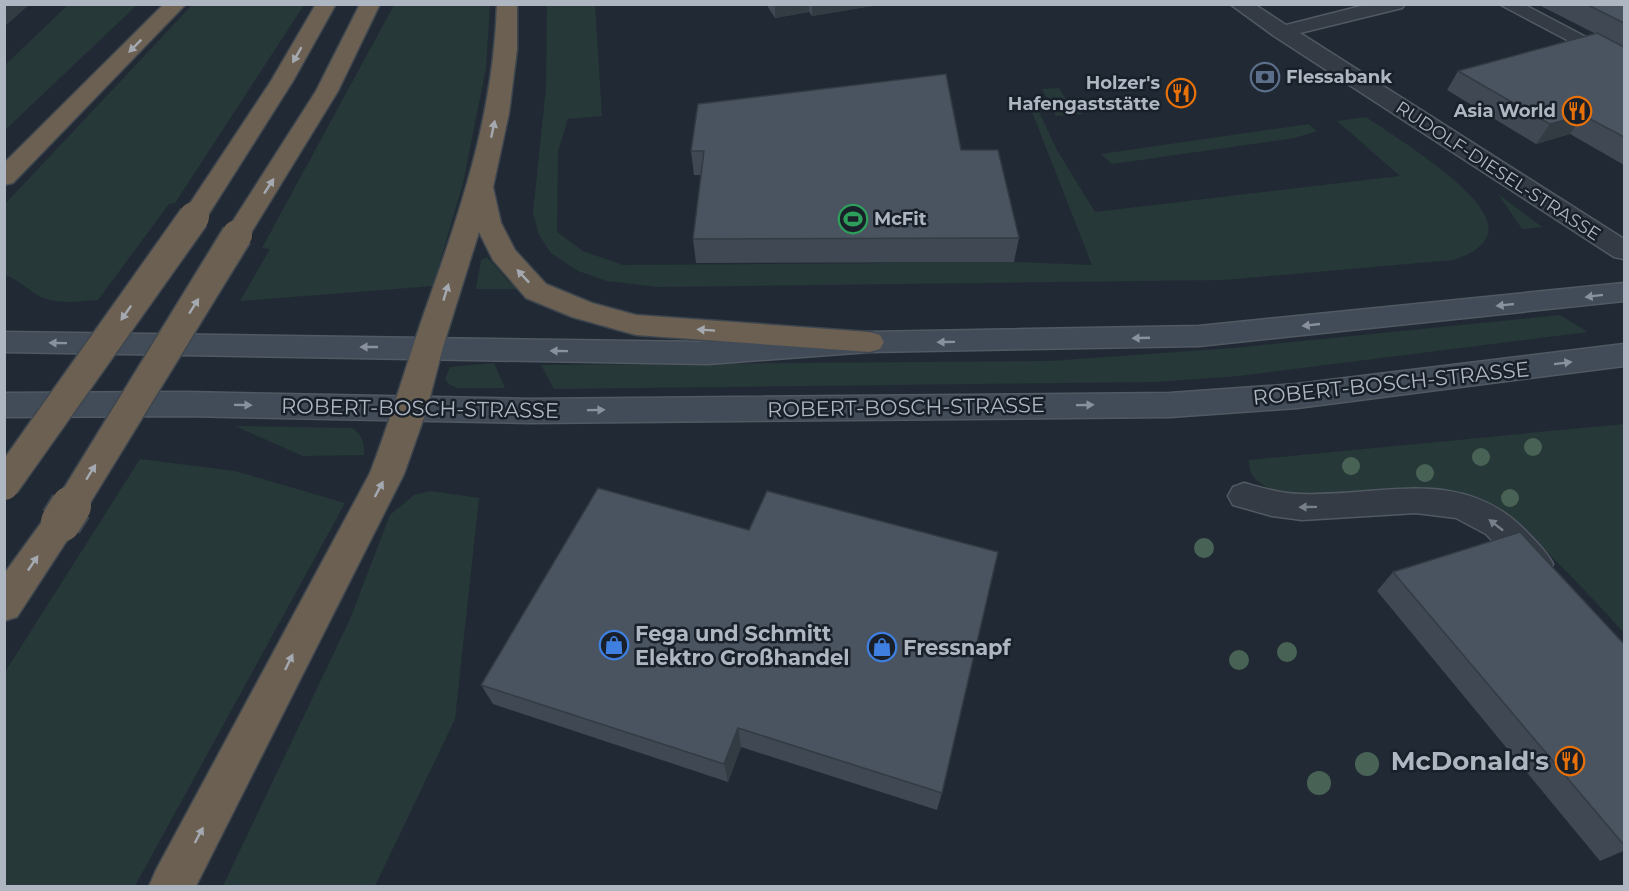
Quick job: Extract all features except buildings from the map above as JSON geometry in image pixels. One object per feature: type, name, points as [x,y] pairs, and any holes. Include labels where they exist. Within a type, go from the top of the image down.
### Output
[{"type":"highway","points":[[4,178],[176,4]]},
{"type":"highway","points":[[4,485],[196,214],[282,81],[326,4]]},
{"type":"highway","points":[[4,605],[61,522],[327,91],[370,4]]},
{"type":"highway","points":[[172,886],[387,474],[411,409],[428,347],[481,186],[506,49],[507,4]]},
{"type":"highway","points":[[481,186],[488,223],[503,254],[536,291],[582,310],[636,325],[869,342]]},
{"type":"street","name":"RUDOLF-DIESEL-STRASSE","points":[[1240,4],[1624,251]]},
{"type":"street","points":[[1281,32],[1395,4]]},
{"type":"street","points":[[4,342],[708,353],[869,342],[1199,336],[1624,292]]},
{"type":"street","name":"ROBERT-BOSCH-STRASSE","points":[[4,405],[185,404],[530,411],[1170,405],[1297,396],[1624,355]]},
{"type":"lane","points":[[1508,4],[1624,64]]},
{"type":"lane","points":[[1244,496],[1275,505],[1303,507],[1433,500],[1462,506],[1484,516],[1505,532],[1553,582]]},
{"type":"shaded area","points":[[193,4],[304,5],[175,203],[169,204],[98,300],[62,302],[41,297],[5,275],[5,204]]},
{"type":"shaded area","points":[[595,4],[602,116],[568,119],[558,151],[557,232],[583,251],[623,265],[1014,262],[1092,265],[1027,99],[1033,99],[1057,150],[1095,212],[1400,176],[1337,121],[1366,117],[1419,153],[1461,186],[1477,203],[1487,220],[1488,234],[1478,248],[1453,260],[1224,280],[658,287],[607,281],[578,271],[551,253],[539,235],[533,213],[546,88],[547,5]]},
{"type":"shaded area","points":[[68,5],[137,5],[5,130],[5,65]]},
{"type":"shaded area","points":[[394,5],[490,5],[486,68],[463,183],[433,286],[240,301],[270,249],[262,248]]},
{"type":"shaded area","points":[[1059,88],[1065,98],[1073,98],[1083,114],[1056,116],[1042,89]]},
{"type":"shaded area","points":[[1309,124],[1317,131],[1295,138],[1112,164],[1101,154]]},
{"type":"shaded area","points":[[1498,194],[1542,227],[1522,229]]},
{"type":"shaded area","points":[[487,257],[509,282],[520,289],[476,289],[481,260]]},
{"type":"shaded area","points":[[1560,315],[1588,332],[1239,376],[1154,382],[554,389],[541,365],[1050,361],[1233,348]]},
{"type":"shaded area","points":[[494,363],[505,388],[457,388],[445,379],[450,367]]},
{"type":"shaded area","points":[[1624,424],[1624,633],[1522,525],[1510,515],[1484,501],[1447,490],[1428,489],[1367,494],[1301,494],[1273,489],[1255,479],[1249,460]]},
{"type":"shaded area","points":[[235,426],[352,428],[359,433],[364,455],[303,456]]},
{"type":"shaded area","points":[[140,459],[235,471],[345,503],[135,886],[5,886],[5,672]]},
{"type":"shaded area","points":[[430,491],[479,498],[455,719],[375,886],[223,886],[350,619],[390,515],[414,495]]},
{"type":"place","name":"Flessabank","points":[[1265,77]]},
{"type":"place","name":"Holzer's Hafengaststätte","points":[[1181,93]]},
{"type":"place","name":"Asia World","points":[[1577,111]]},
{"type":"place","name":"McFit","points":[[853,219]]},
{"type":"place","name":"Fega und Schmitt Elektro Großhandel","points":[[614,645]]},
{"type":"place","name":"Fressnapf","points":[[882,647]]},
{"type":"place","name":"McDonald's","points":[[1570,761]]}]
